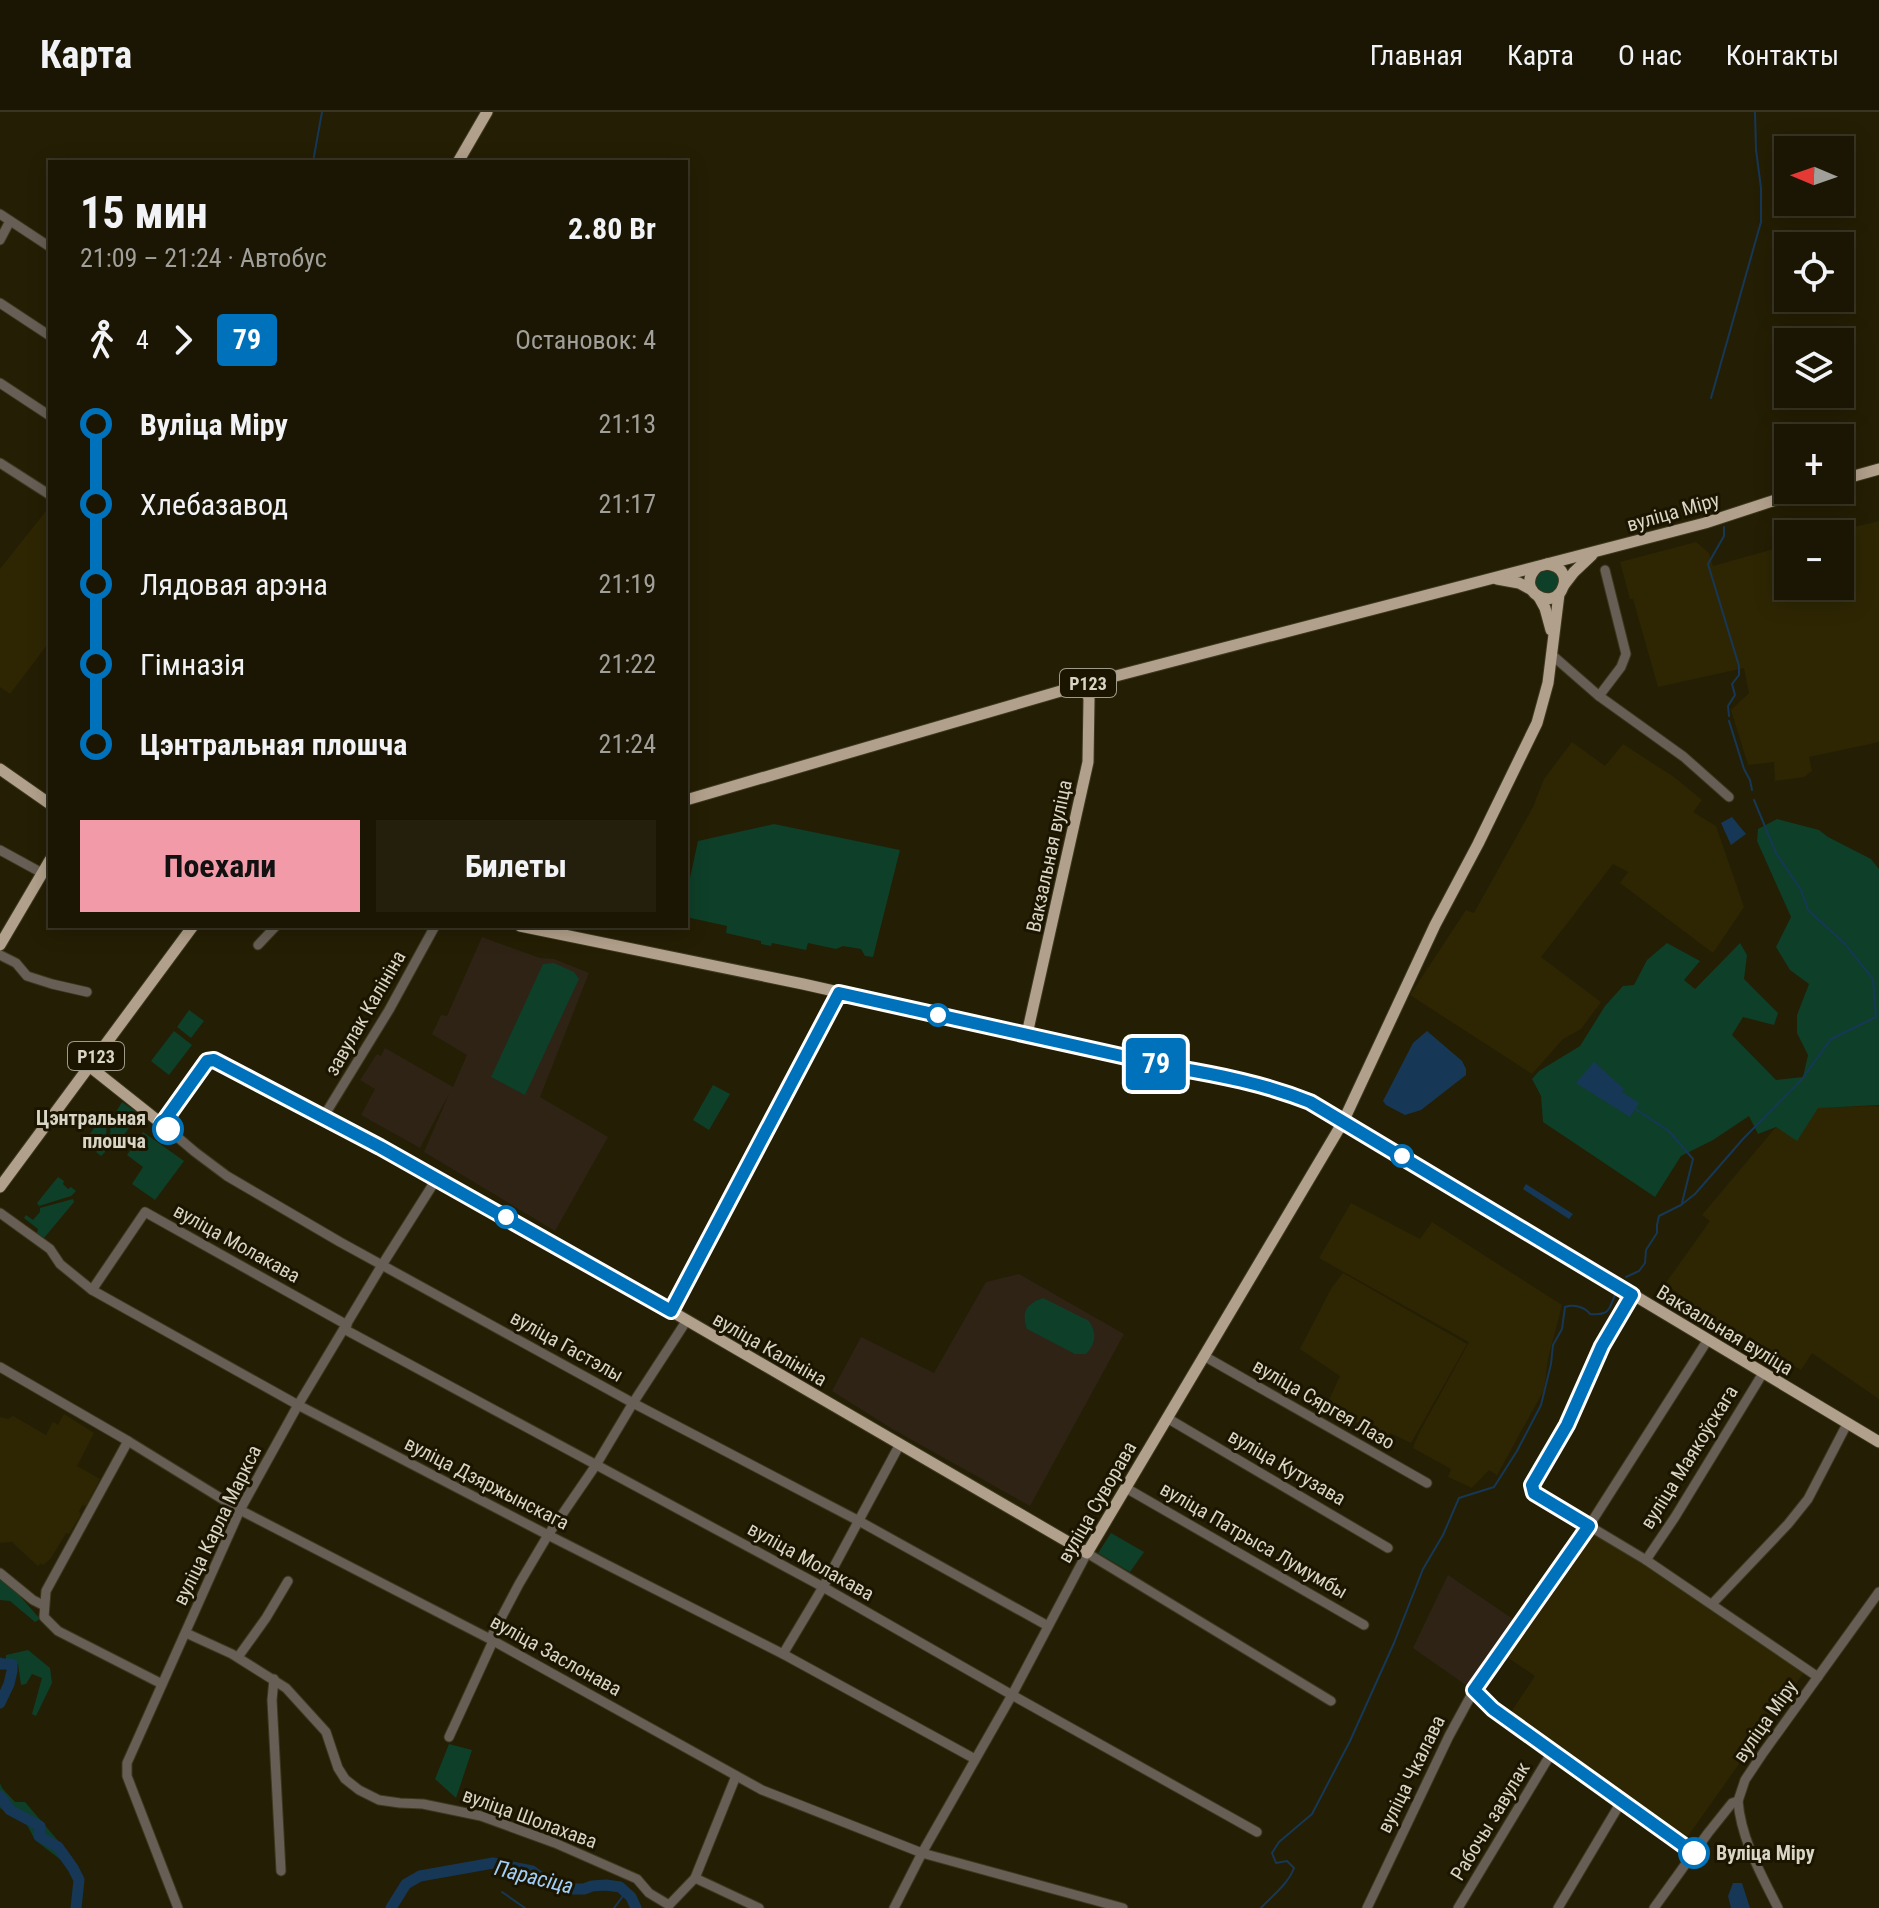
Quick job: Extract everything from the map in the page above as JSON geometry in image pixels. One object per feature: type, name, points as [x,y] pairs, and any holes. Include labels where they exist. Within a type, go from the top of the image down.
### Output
[{"type":"main road","points":[[459,160],[487,112]]},
{"type":"main road","points":[[1854,476],[1879,469]]},
{"type":"main road","name":"вуліца Міру","points":[[1542,566],[1705,523],[1774,500]]},
{"type":"main road","points":[[1493,579],[1519,583],[1550,599],[1599,550]]},
{"type":"main road","points":[[1553,639],[1545,608],[1530,585],[1531,575],[1542,566],[1552,564],[1561,570],[1564,580],[1562,590]]},
{"type":"main road","name":"Р123","points":[[688,799],[1085,684],[1542,566]]},
{"type":"main road","name":"вуліца Суворава","points":[[1087,1553],[1343,1122],[1435,925],[1537,723],[1548,683],[1562,590]]},
{"type":"main road","name":"Вакзальная вуліца","points":[[1027,1034],[1088,762],[1089,699],[1085,684]]},
{"type":"main road","points":[[0,769],[48,803]]},
{"type":"main road","points":[[0,945],[48,863]]},
{"type":"main road","name":"Р123","points":[[0,1187],[192,928]]},
{"type":"main road","name":"Вакзальная вуліца","points":[[530,928],[764,976],[1171,1067],[1222,1075],[1310,1102],[1879,1442]]},
{"type":"main road","points":[[671,1311],[839,993]]},
{"type":"main road","name":"вуліца Калініна","points":[[162,1124],[207,1061],[214,1060],[437,1178],[1087,1553]]},
{"type":"main road","name":"вуліца Гастэлы","points":[[89,1066],[162,1124]]},
{"type":"street","points":[[0,214],[48,246]]},
{"type":"street","points":[[0,240],[10,221]]},
{"type":"street","points":[[0,303],[48,335]]},
{"type":"street","points":[[0,383],[48,415]]},
{"type":"street","points":[[0,463],[48,494]]},
{"type":"street","points":[[1599,696],[1621,667],[1626,654],[1605,570]]},
{"type":"street","points":[[1552,655],[1599,696],[1684,757],[1729,797]]},
{"type":"street","points":[[0,850],[42,873]]},
{"type":"street","points":[[258,945],[274,928]]},
{"type":"street","name":"завулак Калініна","points":[[324,1116],[389,1010],[434,928]]},
{"type":"street","points":[[0,955],[16,963],[27,976],[87,992]]},
{"type":"street","name":"вуліца Гастэлы","points":[[162,1124],[227,1176],[382,1265],[1048,1626]]},
{"type":"street","name":"вуліца Карла Маркса","points":[[178,1908],[127,1776],[127,1763],[240,1510],[298,1405],[437,1178]]},
{"type":"street","name":"вуліца Молакава","points":[[92,1290],[145,1212],[346,1327],[823,1587],[1257,1832]]},
{"type":"street","name":"вуліца Дзяржынскага","points":[[0,1213],[50,1249],[60,1264],[92,1290],[298,1405],[783,1654],[975,1759]]},
{"type":"street","points":[[1632,1295],[1602,1346],[1567,1425],[1532,1485],[1534,1493],[1646,1560],[1818,1677]]},
{"type":"street","points":[[449,1737],[519,1584],[687,1320]]},
{"type":"street","name":"вуліца Чкалава","points":[[1367,1908],[1474,1690],[1589,1526],[1707,1341]]},
{"type":"street","name":"вуліца Сяргея Лазо","points":[[1204,1356],[1427,1483]]},
{"type":"street","name":"вуліца Заслонава","points":[[0,1367],[240,1510],[492,1640],[762,1790],[922,1853],[1123,1908]]},
{"type":"street","name":"вуліца Маякоўскага","points":[[1646,1560],[1763,1373]]},
{"type":"street","name":"вуліца Кутузава","points":[[1167,1418],[1388,1548]]},
{"type":"street","points":[[1712,1604],[1808,1499],[1847,1424]]},
{"type":"street","points":[[128,1441],[54,1573],[46,1591],[44,1617],[58,1631],[162,1684]]},
{"type":"street","points":[[783,1654],[900,1444]]},
{"type":"street","name":"вуліца Патрыса Лумумбы","points":[[1126,1488],[1364,1625]]},
{"type":"street","name":"вуліца Суворава","points":[[894,1908],[1087,1553]]},
{"type":"street","name":"вуліца Калініна","points":[[1087,1553],[1331,1701]]},
{"type":"street","points":[[0,1573],[43,1605]]},
{"type":"street","points":[[238,1657],[288,1581]]},
{"type":"street","name":"вуліца Міру","points":[[1654,1908],[1732,1803],[1738,1801],[1745,1780],[1879,1592]]},
{"type":"street","name":"вуліца Шолахава","points":[[186,1633],[238,1657],[286,1688],[326,1732],[345,1779],[379,1800],[423,1804],[481,1816],[555,1843],[637,1879],[649,1893],[670,1906],[695,1878]]},
{"type":"street","points":[[274,1679],[272,1700],[281,1871]]},
{"type":"street","points":[[1474,1690],[1493,1709],[1694,1853]]},
{"type":"street","name":"Рабочы завулак","points":[[1458,1908],[1552,1752]]},
{"type":"street","points":[[736,1776],[695,1878],[759,1908]]},
{"type":"street","points":[[1738,1801],[1746,1841],[1778,1908]]},
{"type":"street","points":[[1558,1908],[1621,1802]]},
{"type":"street","points":[[1077,1908],[1083,1898]]},
{"type":"shaded area","points":[[48,509],[48,644],[10,694],[0,687],[0,569]]},
{"type":"shaded area","points":[[1879,521],[1879,742],[1809,757],[1812,771],[1804,777],[1775,781],[1774,762],[1748,765],[1731,710],[1749,693],[1744,668],[1658,687],[1620,562],[1696,542],[1709,553],[1713,566],[1774,549],[1774,600],[1854,600],[1854,527]]},
{"type":"shaded area","points":[[1572,742],[1605,766],[1623,744],[1674,777],[1702,800],[1693,812],[1716,826],[1744,907],[1713,953],[1620,883],[1628,872],[1613,864],[1541,957],[1601,1002],[1581,1029],[1563,1039],[1532,1074],[1410,995],[1466,910],[1474,913],[1533,807],[1544,779]]},
{"type":"shaded area","points":[[482,937],[589,973],[540,1097],[608,1137],[555,1231],[424,1152],[449,1094],[420,1148],[361,1115],[375,1089],[360,1080],[377,1054],[381,1056],[385,1048],[453,1087],[467,1055],[432,1034],[441,1015],[447,1016]]},
{"type":"shaded area","points":[[1877,1106],[1879,1399],[1812,1353],[1801,1370],[1714,1320],[1665,1284],[1710,1221],[1702,1215],[1776,1127],[1817,1107]]},
{"type":"shaded area","points":[[1351,1203],[1420,1239],[1432,1222],[1562,1305],[1548,1359],[1544,1390],[1497,1475],[1489,1470],[1472,1488],[1448,1477],[1451,1469],[1413,1448],[1469,1342],[1319,1258]]},
{"type":"shaded area","points":[[1343,1273],[1467,1344],[1411,1443],[1325,1409],[1340,1376],[1300,1349],[1331,1289]]},
{"type":"shaded area","points":[[1019,1274],[1124,1334],[1030,1506],[894,1430],[832,1391],[861,1337],[934,1373],[986,1282]]},
{"type":"shaded area","points":[[64,1414],[94,1433],[77,1466],[100,1479],[86,1506],[82,1505],[81,1514],[69,1534],[66,1533],[51,1558],[38,1566],[12,1542],[0,1543],[0,1417],[8,1419],[13,1416],[46,1435],[53,1422],[58,1425]]},
{"type":"shaded area","points":[[1590,1529],[1805,1671],[1683,1843],[1507,1718],[1535,1676],[1507,1657]]},
{"type":"shaded area","points":[[1448,1575],[1516,1621],[1470,1688],[1413,1648]]},
{"type":"green space","points":[[1545,568],[1557,572],[1560,581],[1558,589],[1546,595],[1535,588],[1535,575]]},
{"type":"green space","points":[[1777,819],[1819,830],[1871,859],[1879,869],[1879,1105],[1818,1108],[1797,1141],[1776,1127],[1758,1134],[1749,1116],[1713,1140],[1681,1156],[1655,1197],[1543,1122],[1541,1096],[1532,1079],[1539,1071],[1580,1046],[1605,1006],[1623,986],[1634,985],[1647,960],[1667,943],[1700,961],[1684,980],[1695,989],[1740,943],[1747,955],[1744,979],[1778,1013],[1774,1025],[1743,1017],[1732,1035],[1776,1080],[1803,1077],[1808,1055],[1797,1033],[1797,1015],[1809,984],[1790,970],[1776,947],[1791,917],[1757,841],[1758,829]]},
{"type":"green space","points":[[774,824],[900,850],[873,957],[865,956],[861,949],[843,946],[836,949],[808,943],[806,950],[772,943],[771,946],[761,944],[761,941],[726,933],[727,926],[688,917],[688,887],[698,841]]},
{"type":"green space","points":[[554,963],[574,972],[579,979],[525,1095],[491,1077],[543,964]]},
{"type":"green space","points":[[189,1010],[204,1021],[191,1038],[177,1027]]},
{"type":"green space","points":[[174,1031],[192,1045],[169,1075],[151,1061]]},
{"type":"green space","points":[[713,1085],[730,1094],[709,1130],[693,1120]]},
{"type":"green space","points":[[122,1102],[139,1114],[113,1150],[109,1150],[111,1120]]},
{"type":"green space","points":[[103,1116],[107,1121],[105,1152],[101,1156],[96,1152],[98,1150],[83,1143]]},
{"type":"green space","points":[[143,1132],[184,1161],[155,1200],[132,1184],[143,1167],[127,1155]]},
{"type":"green space","points":[[58,1177],[68,1189],[71,1187],[76,1191],[71,1196],[39,1206],[37,1203]]},
{"type":"green space","points":[[73,1199],[74,1202],[44,1238],[24,1218],[26,1215],[33,1220],[40,1208]]},
{"type":"green space","points":[[1043,1298],[1089,1321],[1094,1338],[1086,1354],[1075,1354],[1027,1329],[1026,1309]]},
{"type":"green space","points":[[1111,1533],[1144,1552],[1130,1572],[1098,1553]]},
{"type":"green space","points":[[0,1577],[40,1619],[35,1622],[10,1601],[0,1600]]},
{"type":"green space","points":[[28,1650],[50,1668],[52,1683],[36,1716],[32,1714],[42,1678],[32,1674],[26,1684],[21,1685],[18,1664],[6,1660],[6,1655]]},
{"type":"green space","points":[[449,1744],[472,1750],[456,1798],[435,1779]]},
{"type":"green space","points":[[0,1783],[15,1802],[25,1802],[72,1857],[61,1860],[35,1840],[24,1819],[0,1808]]},
{"type":"water","points":[[1732,817],[1746,834],[1731,845],[1721,823]]},
{"type":"water","points":[[1427,1031],[1462,1061],[1466,1075],[1421,1110],[1405,1115],[1383,1101],[1413,1043]]},
{"type":"water","points":[[1594,1062],[1624,1089],[1622,1092],[1639,1103],[1630,1117],[1576,1083]]},
{"type":"water","points":[[1526,1184],[1573,1214],[1569,1219],[1523,1189]]},
{"type":"water","points":[[1733,1883],[1742,1883],[1750,1908],[1731,1908],[1728,1896]]},
{"type":"waterway","points":[[313,160],[322,112]]},
{"type":"waterway","points":[[1711,398],[1761,222],[1755,112]]},
{"type":"waterway","points":[[1724,527],[1724,536],[1708,564],[1739,666],[1739,675],[1732,684],[1735,695],[1728,706],[1729,716]]},
{"type":"waterway","points":[[1729,721],[1752,790]]},
{"type":"waterway","points":[[1626,1277],[1639,1271],[1645,1263],[1646,1250],[1657,1233],[1659,1216],[1695,1194],[1802,1079],[1831,1039],[1876,1017],[1873,979],[1845,944],[1808,910],[1801,890],[1776,853],[1754,800]]},
{"type":"waterway","points":[[1635,1109],[1669,1131],[1693,1159],[1682,1203]]},
{"type":"waterway","points":[[1261,1908],[1284,1884],[1294,1868],[1287,1861],[1276,1863],[1272,1853],[1279,1842],[1312,1814],[1350,1741],[1423,1569],[1443,1535],[1459,1498],[1494,1487],[1541,1405],[1553,1345],[1562,1329],[1565,1307],[1576,1306],[1590,1314],[1603,1314],[1609,1309],[1617,1291]]},
{"type":"waterway","points":[[0,1663],[12,1664],[9,1684],[0,1703]]},
{"type":"waterway","points":[[0,1796],[10,1810],[40,1826],[39,1836],[58,1847],[73,1868],[79,1880],[76,1908]]},
{"type":"waterway","name":"Парасіца","points":[[391,1908],[406,1884],[420,1876],[493,1863],[532,1871],[543,1879],[570,1889],[606,1885],[620,1887],[631,1897],[636,1908]]},
{"type":"waterway","points":[[502,1892],[525,1908]]},
{"type":"waterway","points":[[614,1908],[626,1892]]},
{"type":"bus line","name":"79","points":[[168,1129],[162,1124],[207,1061],[214,1060],[324,1116],[671,1311],[839,993],[1171,1067],[1222,1075],[1310,1102],[1632,1295],[1602,1346],[1567,1425],[1532,1485],[1534,1493],[1589,1526],[1474,1690],[1493,1709],[1694,1853]]},
{"type":"place","name":"Цэнтральная плошча","points":[[168,1129]]},
{"type":"place","name":"Вуліца Міру","points":[[1694,1853]]}]
